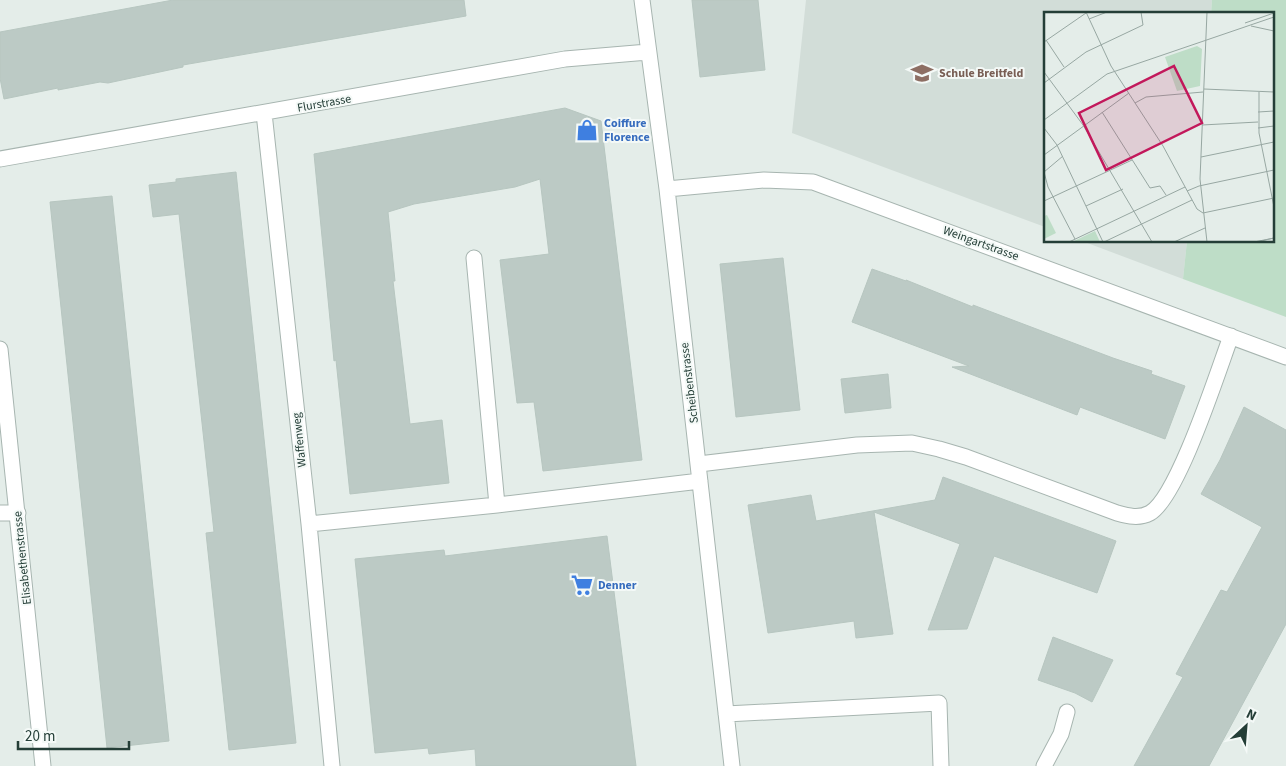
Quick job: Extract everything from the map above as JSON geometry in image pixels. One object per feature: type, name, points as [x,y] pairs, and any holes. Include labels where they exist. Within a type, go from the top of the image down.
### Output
[{"type":"street","name":"Scheibenstrasse","points":[[642,0],[699,464],[732,766]]},
{"type":"street","name":"Flurstrasse","points":[[0,159],[264,114],[564,59],[648,52]]},
{"type":"street","name":"Waffenweg","points":[[264,114],[309,524],[332,766]]},
{"type":"street","name":"Weingartstrasse","points":[[666,189],[764,180],[813,182],[1286,357]]},
{"type":"street","points":[[474,258],[497,505]]},
{"type":"street","points":[[699,464],[858,445],[912,444],[940,448],[1117,513],[1131,517],[1143,516],[1159,505],[1182,464],[1230,336]]},
{"type":"street","name":"Elisabethenstrasse","points":[[0,349],[43,766]]},
{"type":"street","points":[[309,524],[497,505],[700,481]]},
{"type":"street","points":[[0,513],[18,513]]},
{"type":"street","points":[[726,714],[939,703],[941,766]]},
{"type":"street","points":[[1044,766],[1061,734],[1067,712]]},
{"type":"shaded area","name":"Schule Breitfeld","points":[[806,0],[1212,0],[1211,12],[1044,12],[1044,227],[792,133]]},
{"type":"shaded area","points":[[1085,242],[1187,242],[1183,279]]},
{"type":"green space","points":[[1212,0],[1286,0],[1286,317],[1183,279],[1187,242],[1274,242],[1274,12],[1211,12]]},
{"type":"building","points":[[173,0],[464,0],[466,16],[183,65],[183,67],[108,83],[100,82],[58,90],[58,88],[4,99],[0,78],[0,32]]},
{"type":"building","points":[[692,0],[758,0],[765,70],[700,77]]},
{"type":"building","points":[[565,108],[601,121],[642,460],[543,471],[534,402],[517,403],[500,260],[549,254],[540,179],[515,187],[414,204],[388,212],[395,281],[393,281],[410,424],[442,420],[449,483],[350,494],[336,360],[334,361],[314,154]]},
{"type":"building","points":[[236,172],[296,743],[229,750],[206,533],[214,532],[179,214],[153,217],[149,185],[176,182],[176,179]]},
{"type":"building","points":[[112,196],[169,741],[107,748],[50,202]]},
{"type":"building","points":[[783,258],[800,410],[736,417],[720,264]]},
{"type":"building","points":[[872,269],[1152,371],[1151,374],[1185,386],[1165,439],[1080,407],[1077,415],[952,367],[969,366],[852,322]]},
{"type":"building","points":[[888,374],[891,408],[845,413],[841,379]]},
{"type":"building","points":[[1244,407],[1286,430],[1286,624],[1209,766],[1134,766],[1183,677],[1176,674],[1221,590],[1227,592],[1262,527],[1201,494],[1220,460]]},
{"type":"building","points":[[943,477],[1116,541],[1097,593],[994,556],[967,629],[928,630],[960,544],[874,512],[893,634],[856,638],[854,621],[768,633],[748,505],[811,495],[816,521],[935,500]]},
{"type":"building","points":[[607,536],[636,766],[476,766],[475,749],[429,754],[428,748],[375,753],[355,559],[444,550],[445,556]]},
{"type":"building","points":[[1053,637],[1113,660],[1092,702],[1075,693],[1038,680]]},
{"type":"place","name":"Schule Breitfeld","points":[[922,73]]},
{"type":"place","name":"Coiffure Florence","points":[[587,130]]},
{"type":"place","name":"Denner","points":[[582,585]]}]
